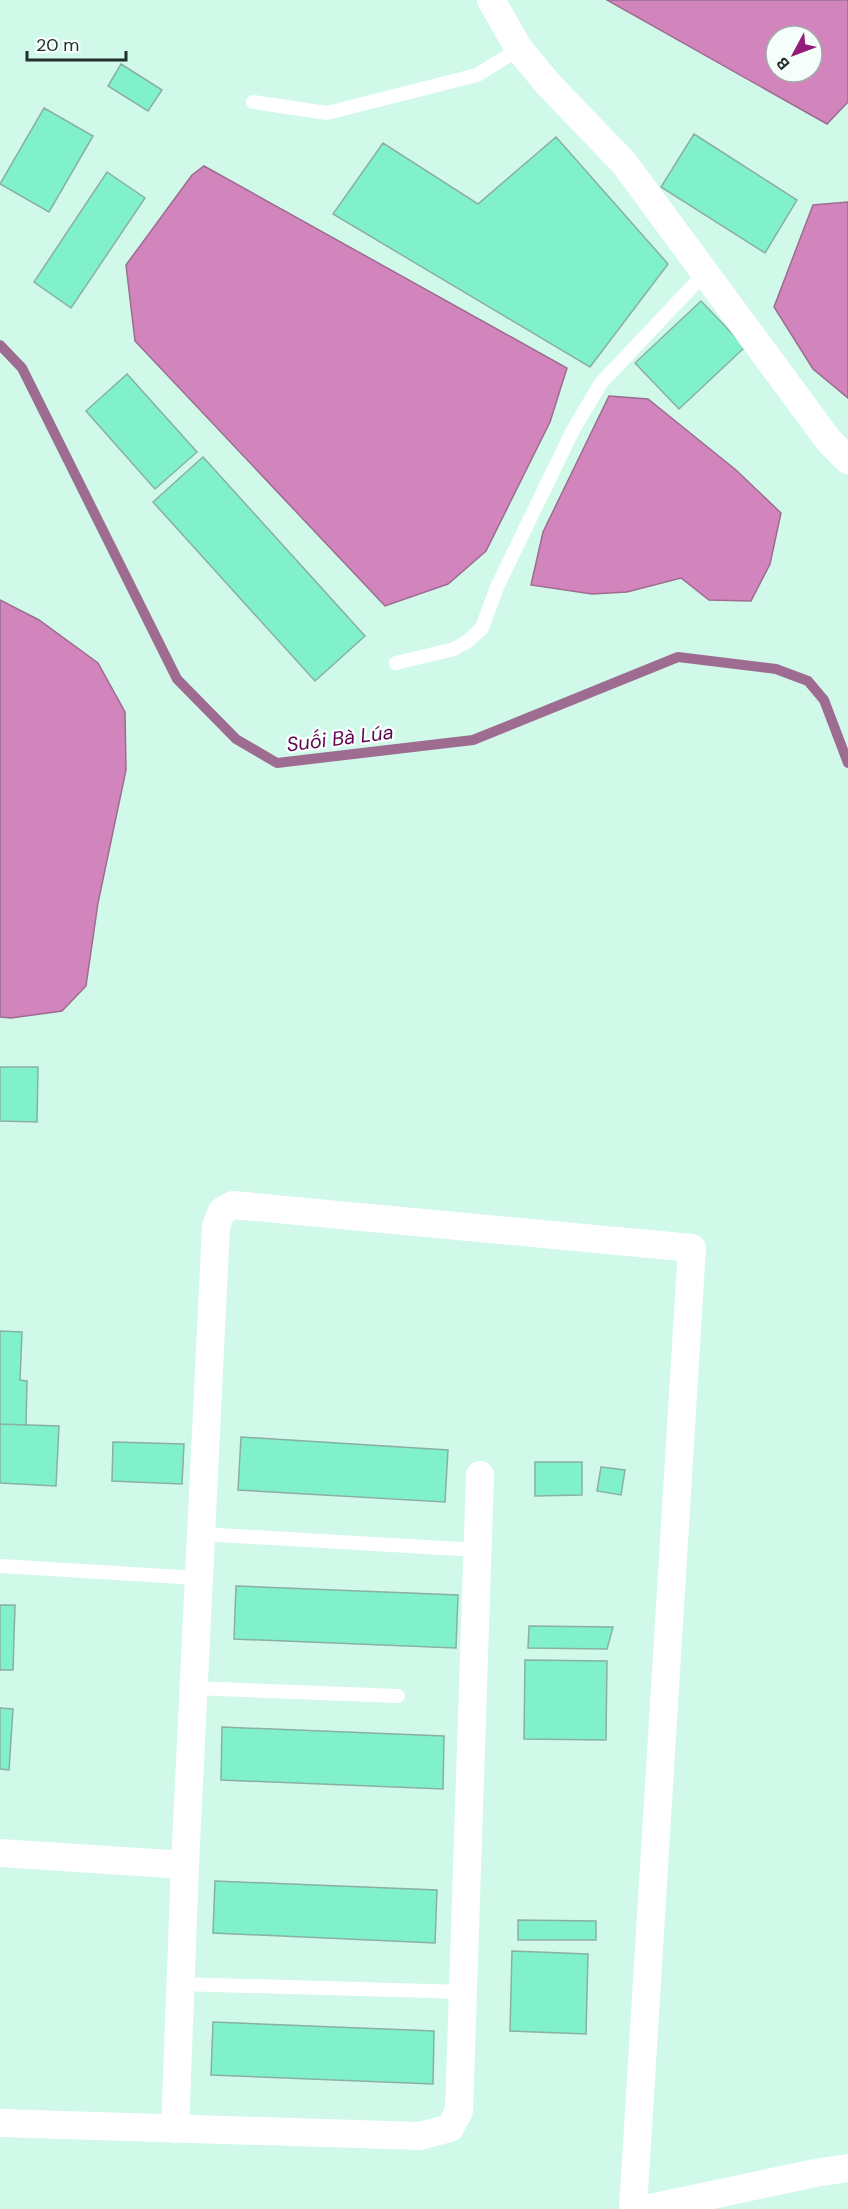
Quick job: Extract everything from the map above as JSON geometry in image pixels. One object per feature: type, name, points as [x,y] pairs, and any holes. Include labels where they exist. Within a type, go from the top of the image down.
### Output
[{"type":"street","points":[[491,0],[519,49],[549,85],[624,163],[829,441],[848,460]]},
{"type":"street","points":[[175,2129],[200,1533],[216,1226],[222,1211],[233,1205],[692,1248],[633,2209]]},
{"type":"street","points":[[0,2123],[420,2136],[450,2128],[459,2111],[480,1475]]},
{"type":"street","points":[[0,1853],[185,1865]]},
{"type":"street","points":[[646,2209],[848,2168]]},
{"type":"lane","points":[[253,102],[327,113],[477,75],[519,49]]},
{"type":"lane","points":[[396,663],[454,649],[468,641],[482,628],[497,587],[573,430],[601,383],[706,272]]},
{"type":"lane","points":[[200,1533],[478,1550]]},
{"type":"lane","points":[[0,1566],[198,1578]]},
{"type":"lane","points":[[193,1688],[398,1696]]},
{"type":"lane","points":[[180,1984],[464,1992]]},
{"type":"shaded area","points":[[607,0],[848,0],[848,102],[827,124]]},
{"type":"shaded area","points":[[204,166],[567,368],[550,422],[486,551],[448,584],[385,606],[135,341],[126,265],[192,175]]},
{"type":"shaded area","points":[[848,202],[848,398],[813,369],[774,307],[813,205]]},
{"type":"shaded area","points":[[609,396],[648,399],[736,470],[781,513],[770,564],[751,601],[709,600],[681,578],[627,592],[592,594],[531,585],[543,532]]},
{"type":"shaded area","points":[[0,600],[39,620],[98,663],[125,712],[126,770],[98,903],[86,986],[62,1011],[11,1018],[0,1017]]},
{"type":"building","points":[[121,64],[162,90],[148,111],[108,86]]},
{"type":"building","points":[[44,108],[93,136],[49,212],[0,184]]},
{"type":"building","points":[[694,134],[797,200],[765,253],[661,187]]},
{"type":"building","points":[[556,137],[668,264],[590,367],[333,214],[383,143],[478,204]]},
{"type":"building","points":[[107,172],[145,198],[71,308],[34,282]]},
{"type":"building","points":[[701,301],[745,347],[679,409],[635,363]]},
{"type":"building","points":[[127,374],[197,452],[155,489],[86,411]]},
{"type":"building","points":[[203,457],[365,636],[315,681],[153,502]]},
{"type":"building","points":[[0,1067],[38,1067],[37,1122],[0,1121]]},
{"type":"building","points":[[0,1331],[22,1332],[20,1380],[27,1381],[26,1425],[0,1424]]},
{"type":"building","points":[[0,1424],[59,1426],[56,1486],[0,1483]]},
{"type":"building","points":[[241,1437],[448,1450],[445,1502],[238,1490]]},
{"type":"building","points":[[113,1442],[184,1444],[182,1484],[112,1481]]},
{"type":"building","points":[[535,1462],[582,1462],[582,1495],[535,1496]]},
{"type":"building","points":[[601,1467],[625,1470],[621,1495],[597,1491]]},
{"type":"building","points":[[236,1586],[458,1595],[456,1648],[234,1639]]},
{"type":"building","points":[[0,1605],[15,1605],[13,1670],[0,1670]]},
{"type":"building","points":[[529,1626],[613,1627],[607,1649],[528,1648]]},
{"type":"building","points":[[525,1660],[607,1661],[606,1740],[524,1739]]},
{"type":"building","points":[[0,1708],[13,1709],[9,1770],[0,1769]]},
{"type":"building","points":[[222,1727],[444,1736],[443,1789],[221,1780]]},
{"type":"building","points":[[215,1881],[437,1890],[435,1943],[213,1933]]},
{"type":"building","points":[[518,1920],[596,1921],[596,1940],[518,1940]]},
{"type":"building","points":[[512,1951],[588,1954],[586,2034],[510,2031]]},
{"type":"building","points":[[213,2022],[434,2031],[433,2084],[211,2075]]},
{"type":"waterway","name":"Suối Bà Lúa","points":[[0,345],[22,368],[177,679],[236,739],[277,763],[473,740],[678,657],[776,669],[808,681],[824,700],[848,763]]}]
